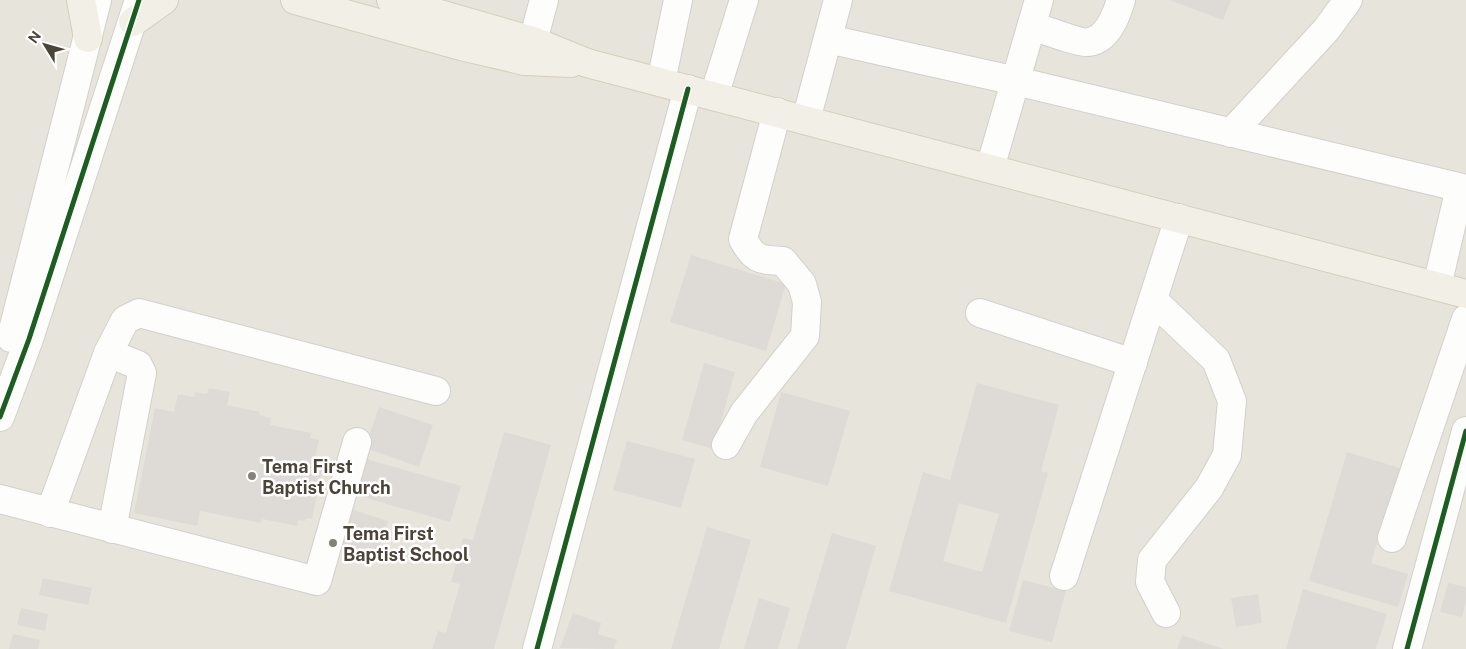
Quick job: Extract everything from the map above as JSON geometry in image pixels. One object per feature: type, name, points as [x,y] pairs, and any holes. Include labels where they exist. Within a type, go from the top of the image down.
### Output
[{"type":"main road","points":[[81,0],[88,38]]},
{"type":"main road","points":[[136,11],[164,0]]},
{"type":"main road","points":[[295,0],[461,46],[529,51],[587,63],[1466,294]]},
{"type":"main road","points":[[392,0],[529,51]]},
{"type":"street","points":[[0,417],[3,365],[97,0]]},
{"type":"street","points":[[529,51],[544,0]]},
{"type":"street","points":[[661,82],[678,0]]},
{"type":"street","points":[[714,96],[744,0]]},
{"type":"street","points":[[806,120],[838,0]]},
{"type":"street","points":[[990,168],[1039,0]]},
{"type":"street","points":[[1032,26],[1088,43],[1099,38],[1110,26],[1121,0]]},
{"type":"street","points":[[1232,133],[1326,30],[1348,0]]},
{"type":"street","points":[[0,417],[29,339],[136,11]]},
{"type":"street","points":[[828,39],[1016,81],[1463,189],[1437,286]]},
{"type":"street","points":[[537,649],[688,89]]},
{"type":"street","points":[[726,445],[744,413],[805,336],[807,302],[802,284],[783,261],[763,260],[750,253],[743,239],[777,112]]},
{"type":"street","points":[[1064,576],[1179,218]]},
{"type":"street","points":[[1153,300],[1216,360],[1232,401],[1227,455],[1209,488],[1152,560],[1150,582],[1166,613]]},
{"type":"street","points":[[980,313],[1132,363]]},
{"type":"street","points":[[50,513],[108,354],[125,320],[139,314],[436,391]]},
{"type":"street","points":[[1392,538],[1466,319]]},
{"type":"street","points":[[108,354],[138,365],[142,373],[112,529]]},
{"type":"street","points":[[1407,649],[1466,431]]},
{"type":"street","points":[[0,499],[317,581],[357,442]]},
{"type":"shaded area","points":[[0,0],[1466,0],[1466,649],[0,649]]},
{"type":"building","points":[[1169,0],[1231,0],[1223,20]]},
{"type":"building","points":[[691,255],[786,284],[766,351],[670,322]]},
{"type":"building","points":[[704,363],[735,372],[713,449],[682,440]]},
{"type":"building","points":[[977,383],[1059,405],[1041,471],[1048,473],[1006,623],[889,591],[923,472],[950,480]],"holes":[[[959,503],[999,514],[982,572],[943,561]]]},
{"type":"building","points":[[209,388],[230,392],[227,405],[260,412],[259,415],[271,418],[270,425],[312,433],[310,438],[319,440],[315,458],[324,460],[312,519],[298,520],[297,526],[262,519],[261,523],[200,511],[197,526],[134,513],[155,408],[174,412],[178,394],[194,397],[195,392],[207,394]]},
{"type":"building","points":[[781,392],[850,411],[828,486],[760,467]]},
{"type":"building","points":[[379,407],[433,425],[419,467],[365,448]]},
{"type":"building","points":[[504,432],[551,445],[494,649],[432,649],[438,631],[446,633],[460,584],[451,582],[463,538],[473,540]]},
{"type":"building","points":[[627,441],[695,459],[681,508],[613,490]]},
{"type":"building","points":[[1347,452],[1400,468],[1371,563],[1408,574],[1398,607],[1309,581]]},
{"type":"building","points":[[363,458],[461,486],[450,522],[352,494]]},
{"type":"building","points":[[347,508],[388,521],[375,563],[333,550]]},
{"type":"building","points":[[707,527],[751,540],[719,649],[671,649]]},
{"type":"building","points":[[832,533],[876,546],[846,649],[797,649]]},
{"type":"building","points":[[43,578],[92,588],[88,605],[39,595]]},
{"type":"building","points":[[1023,580],[1066,591],[1052,642],[1009,631]]},
{"type":"building","points":[[1448,583],[1466,587],[1466,601],[1462,617],[1440,612]]},
{"type":"building","points":[[1303,589],[1387,614],[1376,649],[1286,649]]},
{"type":"building","points":[[1258,594],[1262,623],[1236,627],[1231,598]]},
{"type":"building","points":[[759,598],[790,608],[778,649],[744,649]]},
{"type":"building","points":[[21,608],[48,614],[45,631],[17,625]]},
{"type":"building","points":[[573,613],[601,623],[598,634],[617,640],[614,649],[560,648]]},
{"type":"building","points":[[13,634],[40,640],[38,649],[9,649]]},
{"type":"building","points":[[1182,635],[1224,649],[1177,649]]},
{"type":"cycle path","points":[[0,417],[29,339],[139,0]]},
{"type":"cycle path","points":[[537,649],[688,89]]},
{"type":"cycle path","points":[[1407,649],[1466,431]]},
{"type":"place","name":"Tema First Baptist Church","points":[[252,476]]},
{"type":"place","name":"Tema First Baptist School","points":[[333,543]]}]
